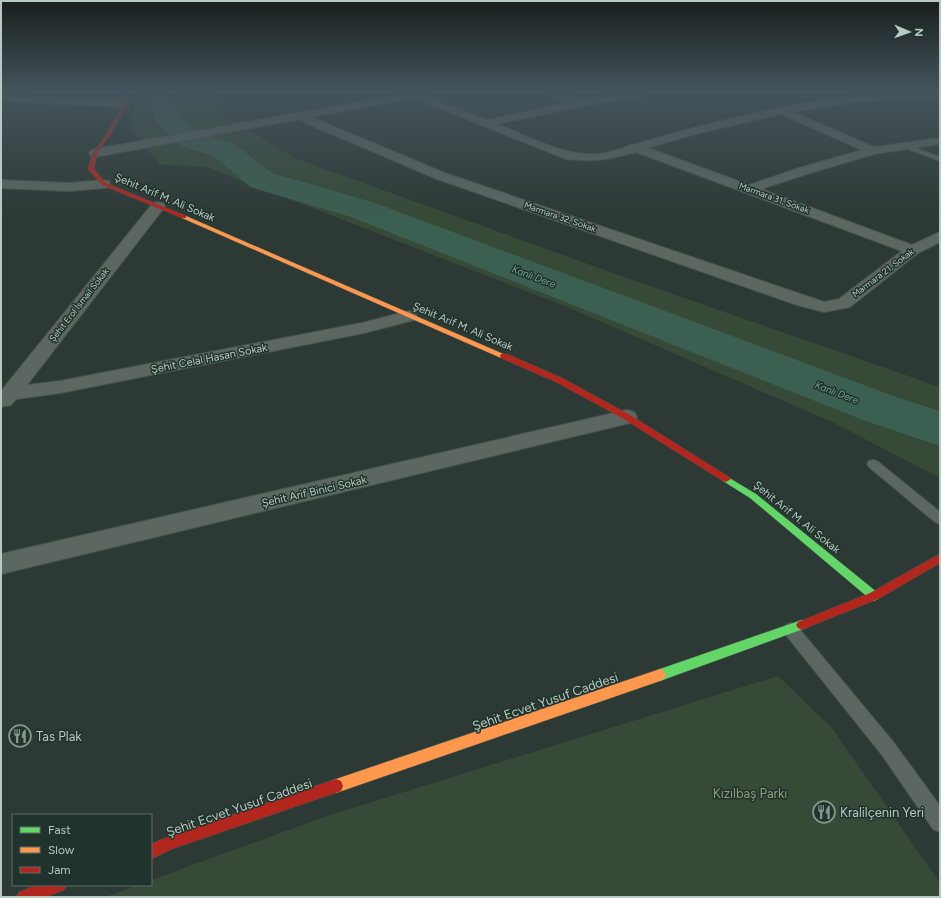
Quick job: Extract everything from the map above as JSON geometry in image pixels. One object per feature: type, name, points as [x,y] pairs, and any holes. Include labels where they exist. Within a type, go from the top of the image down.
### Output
[{"type":"street","points":[[95,153],[109,133]]},
{"type":"street","points":[[95,153],[203,133]]},
{"type":"street","name":"Marmara 32. Sokak","points":[[338,133],[441,176],[824,307]]},
{"type":"street","points":[[511,133],[566,155],[590,158],[609,156],[634,147],[685,133]]},
{"type":"street","points":[[832,133],[873,151]]},
{"type":"street","points":[[750,189],[803,171],[873,151],[940,141]]},
{"type":"street","name":"Marmara 31. Sokak","points":[[634,147],[913,250]]},
{"type":"street","name":"Şehit Arif M. Ali Sokak","points":[[95,153],[91,169],[104,184],[559,380],[627,417],[753,496],[874,596]]},
{"type":"street","points":[[1,184],[69,187],[104,184]]},
{"type":"street","points":[[6,198],[20,185]]},
{"type":"street","name":"Şehit Erol İsmail Sokak","points":[[5,399],[158,206]]},
{"type":"street","name":"Marmara 21. Sokak","points":[[824,307],[844,303],[913,250],[940,236]]},
{"type":"street","name":"Şehit Celal Hasan Sokak","points":[[5,399],[348,331],[408,316]]},
{"type":"street","name":"Şehit Arif Binici Sokak","points":[[1,564],[627,417]]},
{"type":"street","name":"Şehit Ecvet Yusuf Caddesi","points":[[152,852],[193,836],[791,630],[874,596],[940,558]]},
{"type":"street","points":[[24,897],[55,886]]},
{"type":"lane","points":[[905,146],[940,159]]},
{"type":"lane","points":[[873,464],[940,519]]},
{"type":"lane","points":[[791,630],[888,749],[940,822]]},
{"type":"green space","points":[[133,133],[253,133],[294,158],[613,273],[940,387],[940,478],[834,423],[567,307],[207,167],[160,164]]},
{"type":"green space","name":"Kızılbaş Parkı","points":[[778,676],[832,728],[940,883],[940,897],[105,897],[135,886],[152,886],[152,880],[330,815]]},
{"type":"waterway","name":"Kanlı Dere","points":[[183,133],[193,141],[224,150],[261,180],[363,210],[881,409],[940,429]]},
{"type":"traffic: fast","points":[[726,479],[753,496],[874,596]]},
{"type":"traffic: fast","points":[[660,675],[802,625]]},
{"type":"traffic: slow","points":[[184,217],[504,356]]},
{"type":"traffic: slow","points":[[336,786],[660,675]]},
{"type":"traffic: jam","points":[[109,133],[95,153],[91,169],[104,184],[184,217]]},
{"type":"traffic: jam","points":[[504,356],[559,380],[627,417],[726,479]]},
{"type":"traffic: jam","points":[[802,625],[874,596],[940,558]]},
{"type":"traffic: jam","points":[[152,852],[170,843],[336,786]]},
{"type":"traffic: jam","points":[[24,897],[56,886]]},
{"type":"place","name":"Tas Plak","points":[[20,736]]},
{"type":"place","name":"Kralilçenin Yeri","points":[[824,812]]}]
